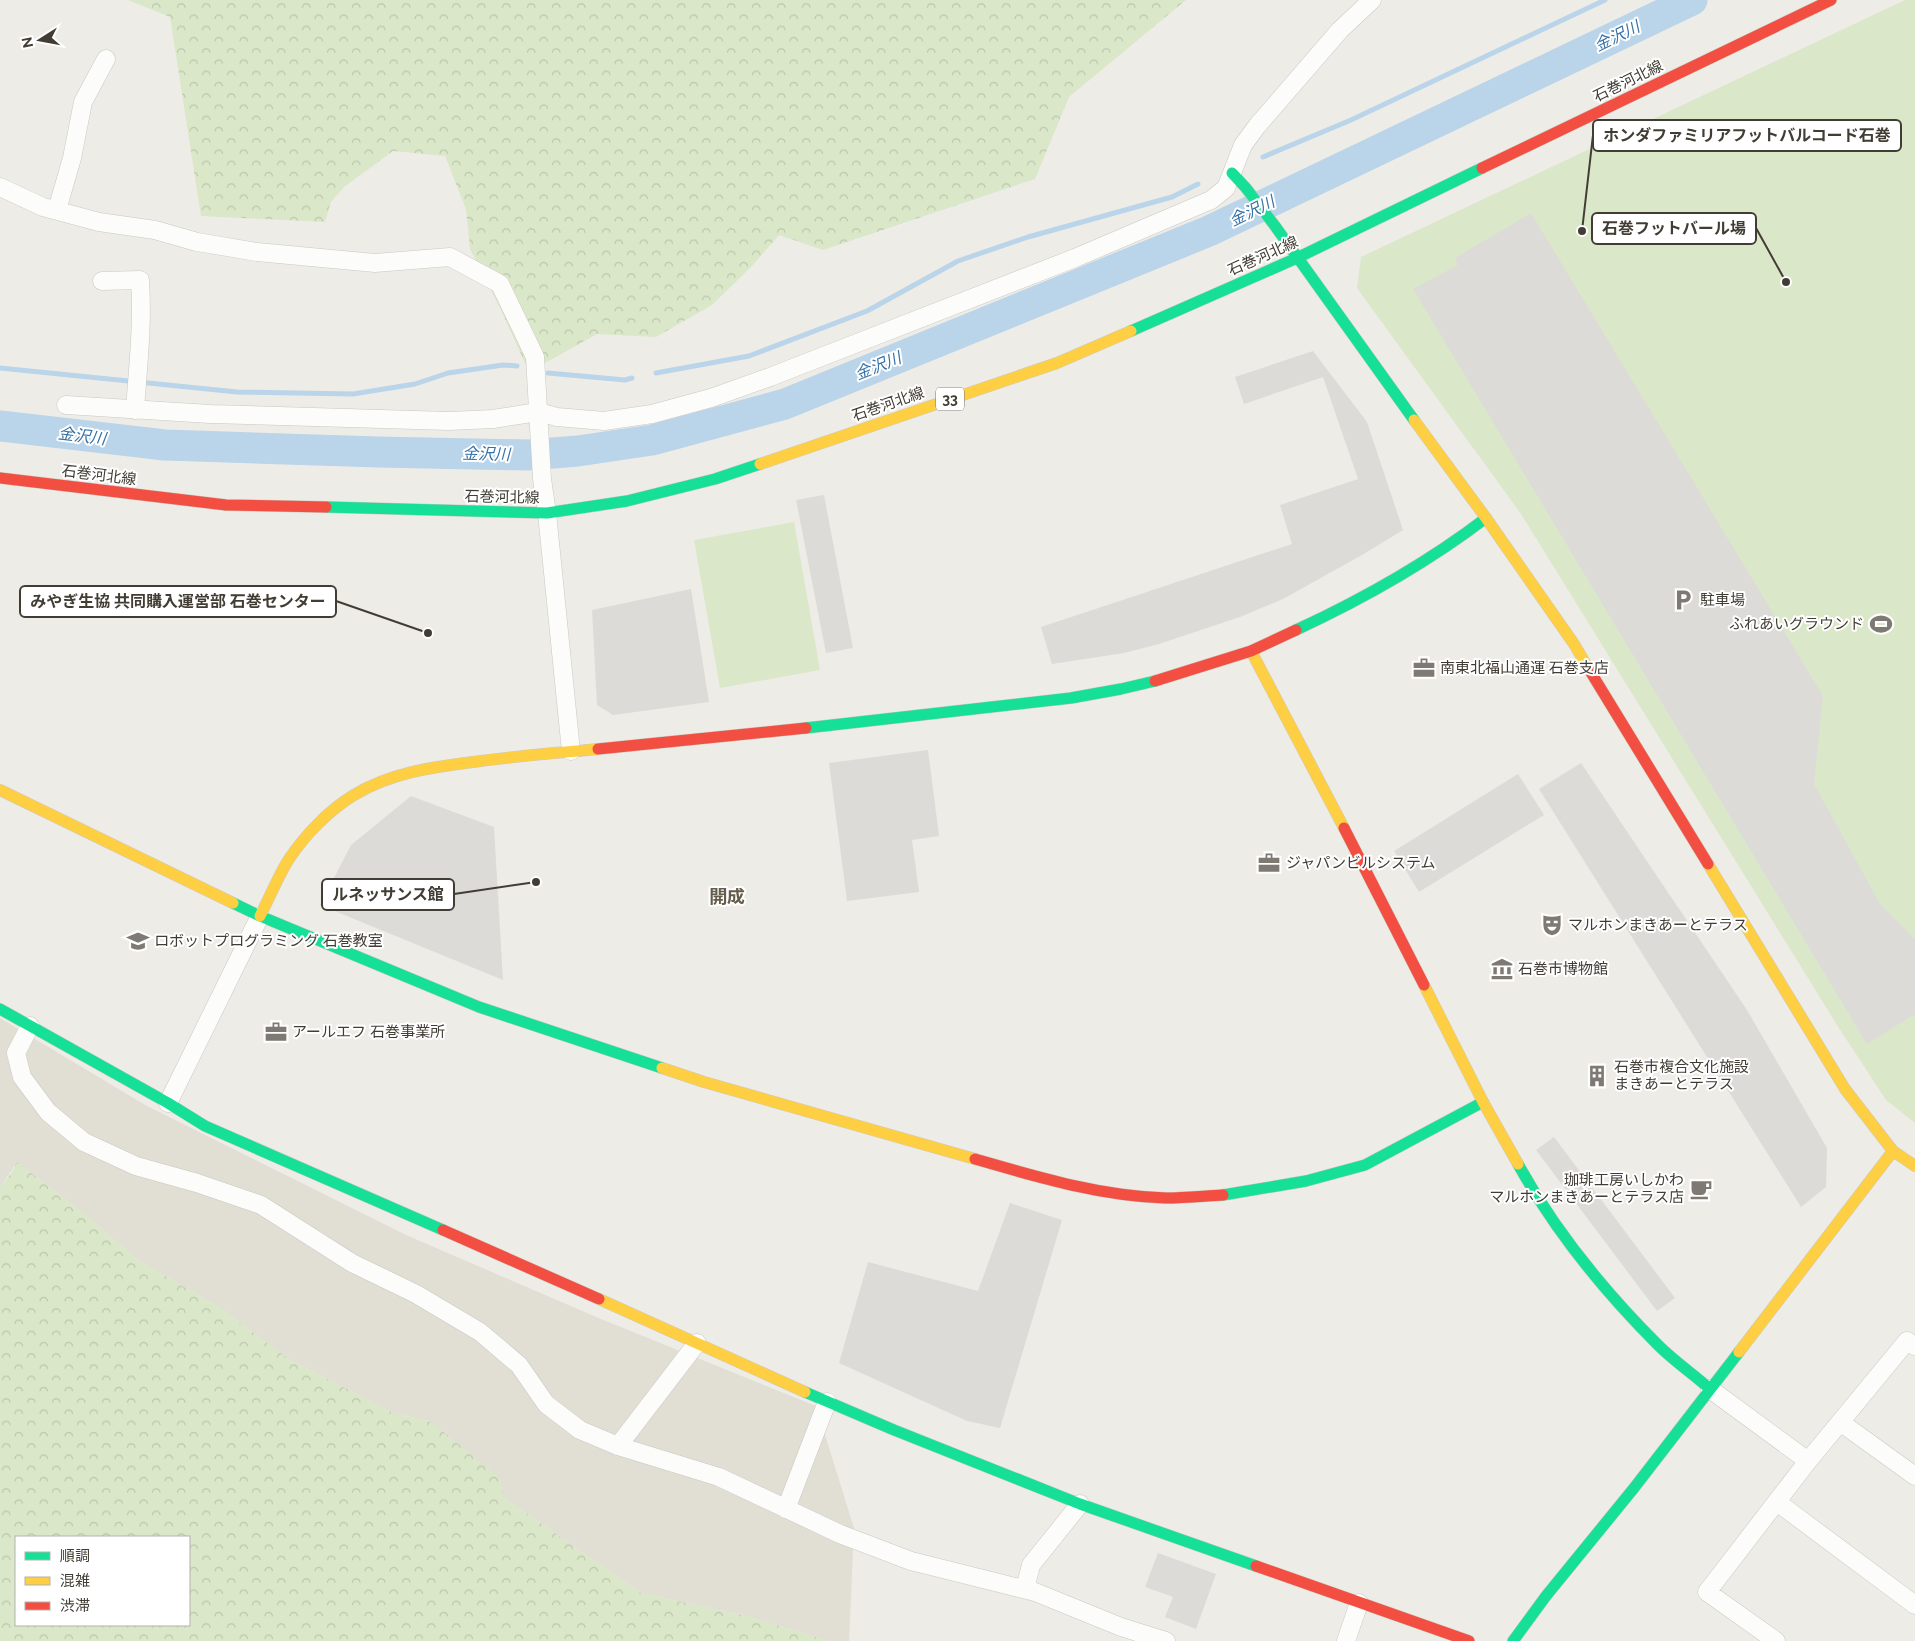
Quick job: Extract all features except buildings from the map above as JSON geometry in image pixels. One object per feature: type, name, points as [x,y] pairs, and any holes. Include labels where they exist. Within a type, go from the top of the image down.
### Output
[{"type":"street","points":[[66,405],[135,405],[210,414],[449,421],[557,417],[604,421],[652,414],[711,398],[770,377],[1075,258],[1212,200],[1226,188],[1243,145],[1258,126],[1340,30],[1372,0]]},
{"type":"street","name":"石巻河北線","points":[[0,478],[226,505],[547,513],[627,502],[724,476],[1057,362],[1297,258],[1831,0]]},
{"type":"street","points":[[57,210],[72,158],[83,102],[106,59]]},
{"type":"street","points":[[1232,173],[1275,226],[1361,348],[1486,518],[1574,644],[1845,1089],[1893,1150],[1915,1166]]},
{"type":"street","points":[[0,186],[43,207],[99,222],[154,230],[196,242],[257,252],[375,263],[450,257],[500,284],[535,357],[542,479],[571,751]]},
{"type":"street","points":[[102,282],[140,280],[142,304],[135,405]]},
{"type":"street","points":[[168,1103],[289,859],[308,835],[331,813],[354,795],[384,781],[420,769],[571,751],[1071,698],[1169,677],[1251,651],[1313,622],[1372,592],[1449,546],[1486,518]]},
{"type":"street","points":[[1251,651],[1363,863],[1483,1102],[1538,1200],[1575,1251],[1617,1302],[1659,1346],[1710,1389],[1808,1461]]},
{"type":"street","points":[[0,790],[260,916],[479,1008],[704,1082],[1059,1183],[1118,1193],[1166,1198],[1234,1194],[1313,1179],[1365,1165],[1483,1102]]},
{"type":"street","points":[[0,1009],[168,1103],[205,1126],[827,1402],[1080,1504],[1461,1638]]},
{"type":"street","points":[[30,1026],[16,1053],[22,1077],[48,1112],[84,1142],[136,1166],[197,1183],[261,1205],[352,1263],[416,1294],[480,1332],[519,1365],[546,1404],[580,1430],[618,1446],[719,1477],[840,1534],[911,1561],[1025,1589],[1060,1600],[1121,1628],[1166,1641]]},
{"type":"street","points":[[1514,1641],[1537,1606],[1652,1466],[1893,1150]]},
{"type":"street","points":[[1776,1641],[1706,1592],[1808,1461],[1907,1341],[1915,1346]]},
{"type":"street","points":[[618,1446],[697,1343]]},
{"type":"street","points":[[786,1509],[827,1402]]},
{"type":"street","points":[[1840,1422],[1915,1476]]},
{"type":"street","points":[[1777,1502],[1915,1605]]},
{"type":"street","points":[[1025,1589],[1031,1565],[1080,1504]]},
{"type":"street","points":[[1346,1641],[1359,1603]]},
{"type":"street","points":[[1427,1641],[1461,1638]]},
{"type":"shaded area","name":"駐車場","points":[[1531,213],[1823,696],[1814,784],[1880,904],[1915,939],[1915,1014],[1867,1044],[1413,289],[1458,265],[1455,258]]},
{"type":"shaded area","points":[[1313,351],[1367,422],[1403,530],[1283,599],[1240,617],[1159,644],[1124,653],[1052,664],[1041,627],[1292,544],[1280,505],[1358,479],[1323,377],[1244,404],[1235,377]]},
{"type":"shaded area","points":[[824,495],[853,648],[826,653],[796,500]]},
{"type":"shaded area","points":[[691,589],[709,702],[613,715],[597,705],[592,610]]},
{"type":"shaded area","points":[[928,750],[939,836],[912,840],[919,892],[847,901],[829,763]]},
{"type":"shaded area","points":[[1581,763],[1747,1010],[1827,1148],[1826,1187],[1801,1207],[1539,789]]},
{"type":"shaded area","points":[[1518,774],[1544,815],[1419,892],[1394,851]]},
{"type":"shaded area","points":[[411,796],[494,827],[503,980],[320,905],[351,845]]},
{"type":"shaded area","points":[[0,1018],[147,1106],[406,1235],[601,1319],[816,1406],[854,1528],[849,1641],[829,1641],[746,1616],[641,1593],[503,1497],[431,1422],[393,1413],[287,1358],[219,1307],[139,1261],[89,1218],[17,1162],[0,1188]]},
{"type":"shaded area","points":[[1554,1137],[1675,1298],[1657,1311],[1536,1150]]},
{"type":"shaded area","points":[[1010,1203],[1062,1220],[1000,1428],[967,1421],[839,1363],[868,1262],[978,1291]]},
{"type":"shaded area","points":[[1158,1553],[1216,1574],[1196,1629],[1165,1617],[1173,1597],[1145,1587]]},
{"type":"green space","points":[[128,0],[1186,0],[1069,97],[1035,179],[823,250],[779,235],[752,266],[712,305],[656,337],[597,334],[529,372],[501,310],[470,249],[466,209],[445,156],[393,151],[344,187],[331,202],[325,222],[201,216],[170,17]]},
{"type":"green space","points":[[1905,0],[1915,0],[1915,1123],[1886,1100],[1837,1025],[1521,514],[1357,288],[1361,257]]},
{"type":"green space","points":[[794,522],[820,670],[720,688],[694,540]]},
{"type":"green space","points":[[17,1162],[89,1218],[139,1261],[219,1307],[287,1358],[393,1413],[431,1422],[501,1479],[503,1497],[641,1593],[746,1616],[829,1641],[0,1641],[0,1188]]},
{"type":"waterway","points":[[1263,157],[1351,120],[1605,0]]},
{"type":"waterway","name":"金沢川","points":[[0,426],[165,445],[378,452],[528,455],[578,451],[652,440],[785,404],[1209,231],[1692,0]]},
{"type":"waterway","points":[[656,373],[749,356],[867,311],[958,261],[1028,237],[1172,197],[1198,184]]},
{"type":"waterway","points":[[0,368],[237,392],[353,394],[415,384],[448,373],[503,365],[517,366]]},
{"type":"waterway","points":[[548,373],[625,380],[632,378]]},
{"type":"traffic: fast","points":[[1131,331],[1297,258],[1482,168]]},
{"type":"traffic: fast","points":[[1232,173],[1275,226],[1414,420]]},
{"type":"traffic: fast","points":[[326,507],[547,513],[627,501],[715,479],[760,464]]},
{"type":"traffic: fast","points":[[1296,630],[1346,606],[1418,565],[1486,518]]},
{"type":"traffic: fast","points":[[806,728],[1071,698],[1155,681]]},
{"type":"traffic: fast","points":[[233,903],[479,1007],[662,1068]]},
{"type":"traffic: fast","points":[[0,1009],[168,1103],[205,1126],[443,1230]]},
{"type":"traffic: fast","points":[[1223,1195],[1306,1181],[1365,1165],[1483,1102]]},
{"type":"traffic: fast","points":[[1518,1164],[1548,1213],[1600,1282],[1670,1357],[1710,1389]]},
{"type":"traffic: fast","points":[[1513,1641],[1546,1596],[1634,1488],[1739,1352]]},
{"type":"traffic: fast","points":[[805,1392],[894,1430],[1080,1504],[1256,1566]]},
{"type":"traffic: slow","points":[[760,464],[1057,363],[1131,331]]},
{"type":"traffic: slow","points":[[1414,420],[1486,518],[1574,644],[1587,666]]},
{"type":"traffic: slow","points":[[1251,651],[1344,828]]},
{"type":"traffic: slow","points":[[260,916],[285,866],[302,841],[336,808],[368,787],[397,776],[442,766],[598,749]]},
{"type":"traffic: slow","points":[[0,790],[233,903]]},
{"type":"traffic: slow","points":[[1708,864],[1845,1089],[1893,1151],[1915,1166]]},
{"type":"traffic: slow","points":[[1424,985],[1483,1102],[1518,1164]]},
{"type":"traffic: slow","points":[[662,1068],[704,1082],[975,1159]]},
{"type":"traffic: slow","points":[[1739,1352],[1893,1151]]},
{"type":"traffic: slow","points":[[599,1299],[805,1392]]},
{"type":"traffic: jam","points":[[1482,168],[1831,0]]},
{"type":"traffic: jam","points":[[0,478],[226,505],[326,507]]},
{"type":"traffic: jam","points":[[1155,681],[1251,651],[1296,630]]},
{"type":"traffic: jam","points":[[1587,666],[1708,864]]},
{"type":"traffic: jam","points":[[598,749],[806,728]]},
{"type":"traffic: jam","points":[[1344,828],[1424,985]]},
{"type":"traffic: jam","points":[[975,1159],[1045,1179],[1117,1194],[1166,1198],[1223,1195]]},
{"type":"traffic: jam","points":[[443,1230],[599,1299]]},
{"type":"traffic: jam","points":[[1256,1566],[1469,1641]]},
{"type":"place","name":"ホンダファミリアフットバルコード石巻","points":[[1582,231]]},
{"type":"place","name":"石巻フットバール場","points":[[1786,282]]},
{"type":"place","name":"駐車場","points":[[1683,600]]},
{"type":"place","name":"ふれあいグラウンド","points":[[1881,624]]},
{"type":"place","name":"みやぎ生協 共同購入運営部 石巻センター","points":[[428,633]]},
{"type":"place","name":"南東北福山通運 石巻支店","points":[[1424,668]]},
{"type":"place","name":"ジャパンビルシステム","points":[[1269,863]]},
{"type":"place","name":"ルネッサンス館","points":[[536,882]]},
{"type":"place","name":"マルホンまきあーとテラス","points":[[1552,925]]},
{"type":"place","name":"ロボットプログラミング 石巻教室","points":[[138,941]]},
{"type":"place","name":"石巻市博物館","points":[[1502,969]]},
{"type":"place","name":"アールエフ 石巻事業所","points":[[276,1032]]},
{"type":"place","name":"石巻市複合文化施設 まきあーとテラス","points":[[1597,1076]]},
{"type":"place","name":"珈琲工房いしかわ マルホンまきあーとテラス店","points":[[1701,1189]]},
{"type":"district","name":"開成","points":[[727,896]]}]
